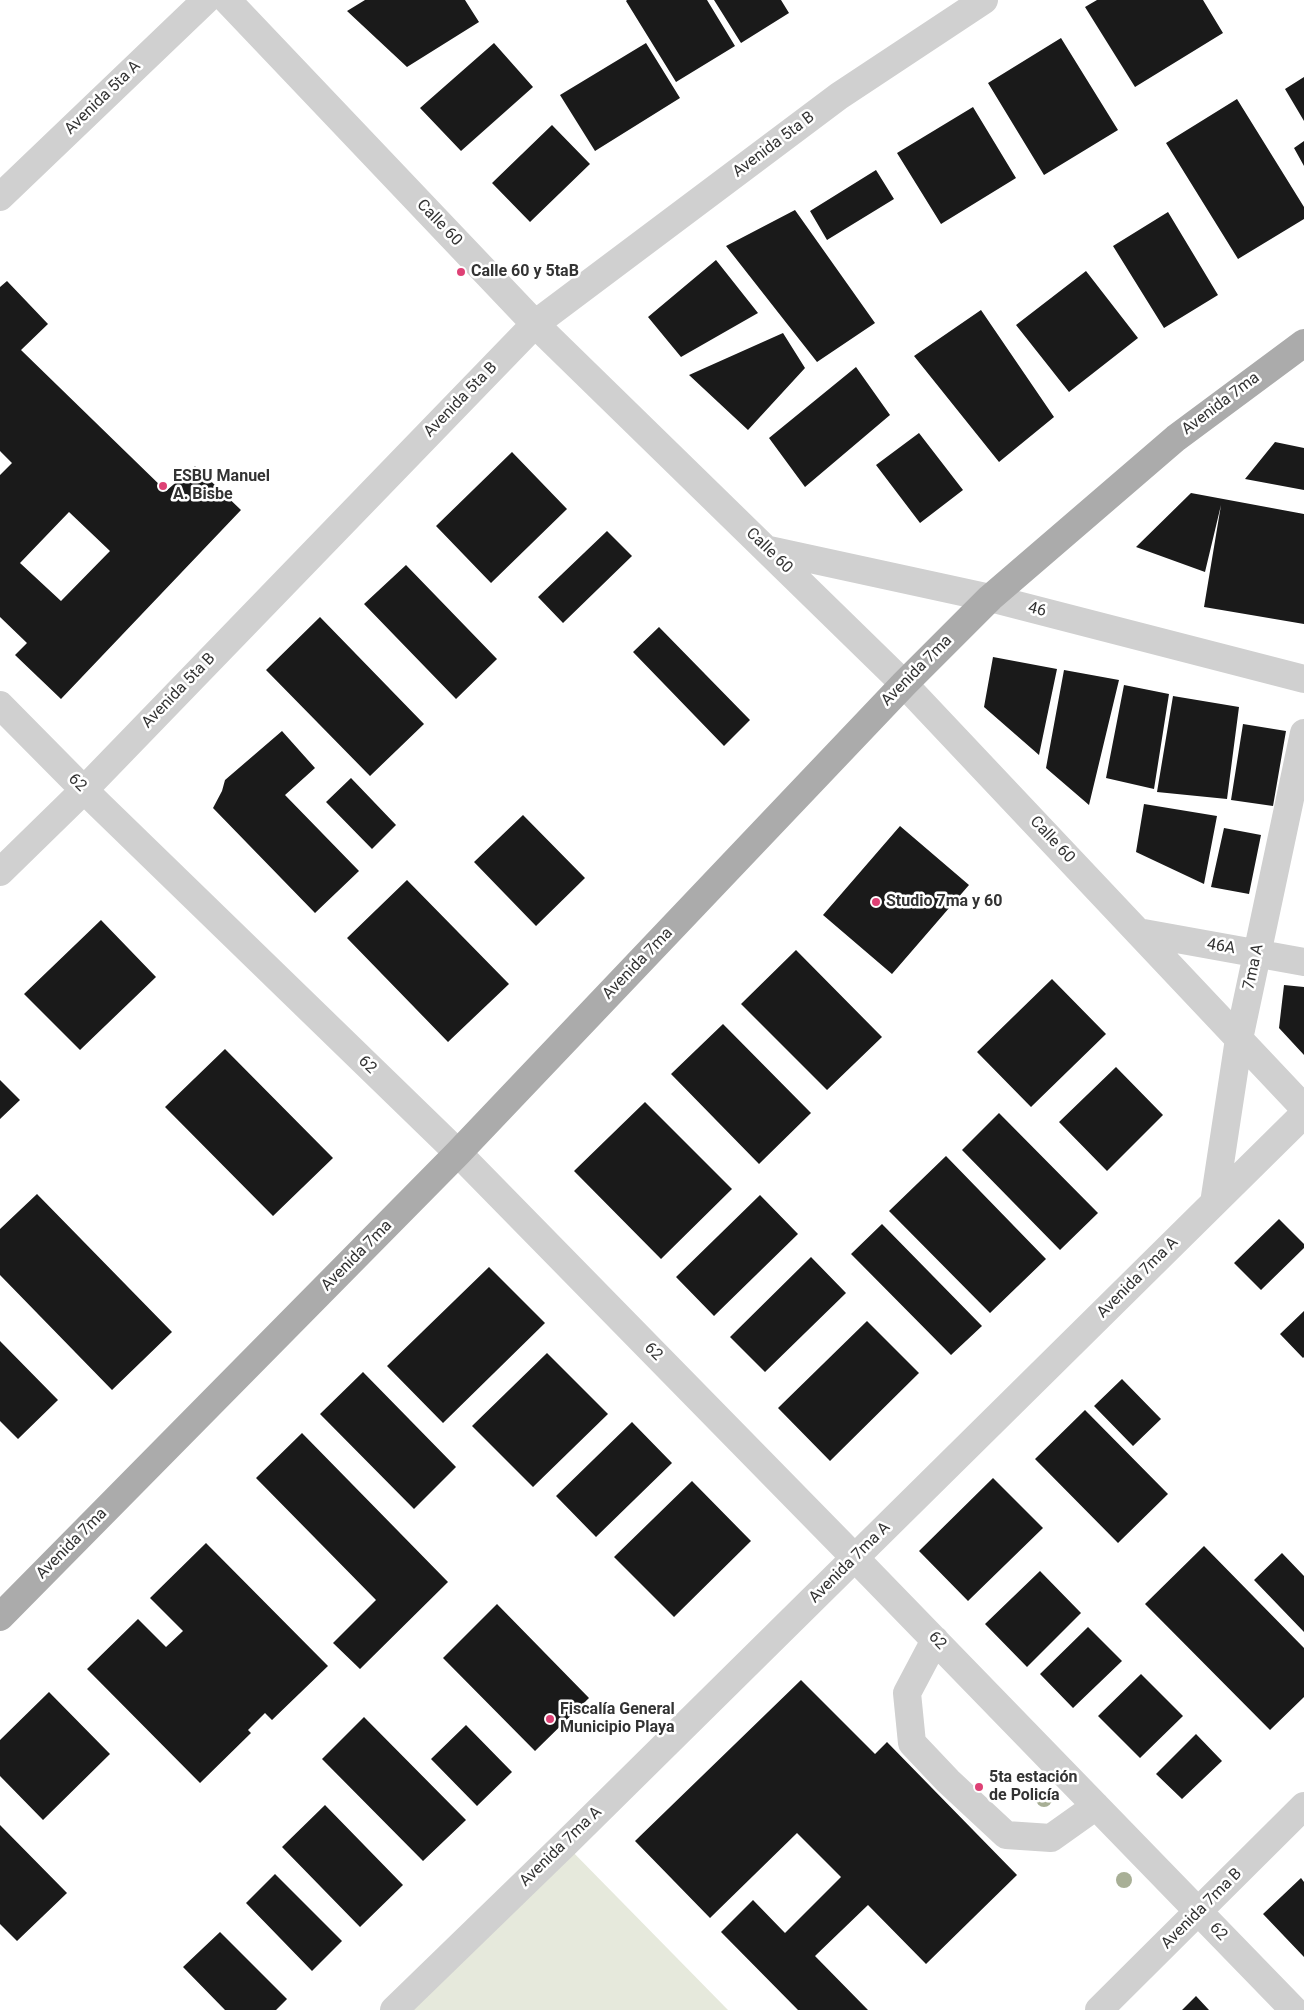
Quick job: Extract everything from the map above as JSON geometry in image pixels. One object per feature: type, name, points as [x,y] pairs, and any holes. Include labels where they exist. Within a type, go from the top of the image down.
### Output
[{"type":"main road","name":"Avenida 7ma","points":[[0,1617],[458,1153],[904,684],[990,598],[1176,438],[1304,343]]},
{"type":"street","name":"Avenida 5ta A","points":[[0,197],[206,0]]},
{"type":"street","name":"Calle 60","points":[[227,0],[535,324],[769,550],[904,684],[1304,1108]]},
{"type":"street","name":"Avenida 5ta B","points":[[0,872],[84,790],[535,324],[839,96],[984,0]]},
{"type":"street","name":"46","points":[[769,550],[990,598],[1304,679]]},
{"type":"street","name":"62","points":[[0,705],[84,790],[458,1153],[1294,2010]]},
{"type":"street","name":"7ma A","points":[[1214,1203],[1239,1039],[1304,733]]},
{"type":"street","name":"46A","points":[[1138,932],[1304,962]]},
{"type":"street","name":"Avenida 7ma A","points":[[410,2005],[855,1558],[1304,1114]]},
{"type":"street","points":[[935,1640],[907,1693],[912,1743],[948,1781],[1006,1835],[1050,1838],[1096,1806]]},
{"type":"street","name":"Avenida 7ma B","points":[[1099,2010],[1304,1806]]},
{"type":"shaded area","points":[[565,1844],[728,2010],[394,2010]]},
{"type":"building","points":[[365,0],[465,0],[479,22],[407,67],[347,11]]},
{"type":"building","points":[[627,0],[707,0],[735,46],[676,82]]},
{"type":"building","points":[[714,0],[781,0],[789,13],[741,43]]},
{"type":"building","points":[[1097,0],[1203,0],[1223,33],[1135,87],[1085,7]]},
{"type":"building","points":[[1061,38],[1118,130],[1044,175],[988,83]]},
{"type":"building","points":[[494,43],[533,87],[461,151],[420,108]]},
{"type":"building","points":[[646,43],[680,98],[595,151],[560,95]]},
{"type":"building","points":[[1304,77],[1304,121],[1285,89]]},
{"type":"building","points":[[1237,99],[1304,207],[1304,219],[1238,259],[1166,143]]},
{"type":"building","points":[[973,107],[1016,178],[941,224],[897,153]]},
{"type":"building","points":[[552,125],[590,164],[530,222],[492,183]]},
{"type":"building","points":[[1304,141],[1304,166],[1294,148]]},
{"type":"building","points":[[876,170],[894,199],[827,240],[810,211]]},
{"type":"building","points":[[795,210],[875,323],[817,362],[726,246]]},
{"type":"building","points":[[1168,212],[1218,295],[1164,328],[1113,246]]},
{"type":"building","points":[[716,260],[758,313],[681,357],[648,317]]},
{"type":"building","points":[[1086,271],[1138,338],[1069,392],[1016,325]]},
{"type":"building","points":[[7,281],[48,324],[21,350],[166,491],[195,466],[241,510],[61,699],[15,655],[27,643],[0,617],[0,475],[12,463],[0,451],[0,287]],"holes":[[[69,512],[110,551],[61,601],[20,563]]]},
{"type":"building","points":[[981,310],[1054,417],[999,462],[914,356]]},
{"type":"building","points":[[783,333],[805,368],[748,430],[689,375]]},
{"type":"building","points":[[856,367],[890,415],[805,487],[769,438]]},
{"type":"building","points":[[919,433],[963,490],[920,523],[876,465]]},
{"type":"building","points":[[1275,442],[1304,448],[1304,490],[1245,479]]},
{"type":"building","points":[[512,452],[567,509],[491,583],[436,526]]},
{"type":"building","points":[[1191,493],[1304,514],[1304,624],[1204,607],[1221,505],[1205,572],[1136,547]]},
{"type":"building","points":[[607,531],[632,556],[563,623],[538,597]]},
{"type":"building","points":[[406,565],[497,659],[456,699],[364,604]]},
{"type":"building","points":[[320,617],[424,724],[370,776],[266,670]]},
{"type":"building","points":[[659,627],[750,720],[724,746],[633,652]]},
{"type":"building","points":[[993,657],[1057,669],[1039,755],[984,707]]},
{"type":"building","points":[[1064,670],[1119,680],[1089,805],[1046,768]]},
{"type":"building","points":[[1124,685],[1169,694],[1154,789],[1106,778]]},
{"type":"building","points":[[1173,696],[1239,707],[1227,799],[1157,792]]},
{"type":"building","points":[[1243,724],[1286,731],[1273,806],[1231,800]]},
{"type":"building","points":[[282,731],[315,768],[285,795],[359,871],[315,913],[213,808],[222,791],[225,780]]},
{"type":"building","points":[[351,778],[396,825],[372,849],[326,802]]},
{"type":"building","points":[[1144,804],[1217,816],[1204,884],[1136,852]]},
{"type":"building","points":[[523,815],[585,878],[536,926],[474,862]]},
{"type":"building","points":[[900,826],[969,885],[892,974],[823,915]]},
{"type":"building","points":[[1224,828],[1261,835],[1249,894],[1211,887]]},
{"type":"building","points":[[407,880],[509,984],[448,1042],[347,938]]},
{"type":"building","points":[[101,920],[156,977],[80,1050],[24,994]]},
{"type":"building","points":[[796,950],[882,1037],[827,1090],[741,1004]]},
{"type":"building","points":[[1052,979],[1106,1034],[1031,1107],[977,1052]]},
{"type":"building","points":[[1284,985],[1304,987],[1304,1055],[1279,1028]]},
{"type":"building","points":[[723,1024],[811,1113],[759,1164],[671,1074]]},
{"type":"building","points":[[225,1049],[333,1158],[273,1216],[165,1107]]},
{"type":"building","points":[[1116,1067],[1163,1115],[1107,1171],[1059,1122]]},
{"type":"building","points":[[0,1080],[20,1100],[0,1119]]},
{"type":"building","points":[[645,1102],[732,1189],[661,1259],[574,1171]]},
{"type":"building","points":[[999,1113],[1098,1213],[1060,1250],[962,1150]]},
{"type":"building","points":[[946,1156],[1046,1259],[990,1313],[889,1211]]},
{"type":"building","points":[[37,1194],[172,1332],[112,1390],[0,1275],[0,1229]]},
{"type":"building","points":[[760,1195],[798,1234],[714,1316],[676,1277]]},
{"type":"building","points":[[1279,1219],[1304,1244],[1304,1248],[1261,1290],[1234,1263]]},
{"type":"building","points":[[882,1224],[982,1326],[951,1355],[851,1254]]},
{"type":"building","points":[[811,1257],[846,1293],[765,1372],[730,1337]]},
{"type":"building","points":[[489,1267],[545,1323],[443,1423],[387,1366]]},
{"type":"building","points":[[1304,1311],[1304,1357],[1303,1358],[1280,1334]]},
{"type":"building","points":[[867,1321],[919,1373],[830,1461],[778,1408]]},
{"type":"building","points":[[0,1341],[58,1400],[18,1439],[0,1421]]},
{"type":"building","points":[[547,1353],[608,1414],[533,1487],[472,1426]]},
{"type":"building","points":[[363,1372],[456,1467],[414,1509],[320,1414]]},
{"type":"building","points":[[1122,1379],[1161,1419],[1133,1446],[1094,1406]]},
{"type":"building","points":[[1085,1410],[1168,1494],[1118,1543],[1035,1459]]},
{"type":"building","points":[[632,1422],[672,1463],[596,1537],[556,1496]]},
{"type":"building","points":[[302,1433],[448,1582],[360,1669],[333,1643],[376,1600],[256,1478]]},
{"type":"building","points":[[993,1478],[1043,1528],[968,1601],[919,1551]]},
{"type":"building","points":[[692,1481],[751,1541],[674,1617],[614,1557]]},
{"type":"building","points":[[206,1543],[328,1666],[272,1720],[265,1713],[248,1730],[251,1733],[200,1783],[87,1669],[138,1619],[166,1647],[183,1631],[150,1598]]},
{"type":"building","points":[[1204,1546],[1304,1648],[1304,1697],[1270,1730],[1145,1604]]},
{"type":"building","points":[[1282,1553],[1304,1576],[1304,1632],[1254,1580]]},
{"type":"building","points":[[1040,1571],[1081,1613],[1027,1667],[985,1624]]},
{"type":"building","points":[[497,1604],[589,1698],[535,1751],[443,1658]]},
{"type":"building","points":[[1088,1627],[1122,1661],[1073,1708],[1040,1674]]},
{"type":"building","points":[[1141,1674],[1183,1716],[1140,1758],[1098,1716]]},
{"type":"building","points":[[801,1680],[875,1754],[887,1742],[1017,1875],[926,1964],[868,1905],[815,1956],[868,2010],[798,2010],[721,1932],[753,1900],[785,1933],[841,1877],[797,1833],[710,1918],[635,1841]]},
{"type":"building","points":[[49,1692],[110,1754],[43,1820],[0,1776],[0,1740]]},
{"type":"building","points":[[364,1717],[466,1820],[423,1861],[322,1759]]},
{"type":"building","points":[[466,1725],[512,1772],[477,1806],[431,1759]]},
{"type":"building","points":[[1196,1734],[1222,1761],[1182,1799],[1156,1774]]},
{"type":"building","points":[[325,1805],[403,1885],[360,1927],[282,1847]]},
{"type":"building","points":[[0,1825],[67,1893],[17,1941],[0,1924]]},
{"type":"building","points":[[275,1874],[342,1941],[312,1971],[246,1903]]},
{"type":"building","points":[[1301,1878],[1304,1882],[1304,1957],[1263,1914]]},
{"type":"building","points":[[220,1932],[287,1999],[276,2010],[225,2010],[183,1967]]},
{"type":"building","points":[[1196,1996],[1209,2010],[1182,2010]]},
{"type":"place","name":"Calle 60 y 5taB","points":[[461,272]]},
{"type":"place","name":"ESBU Manuel A. Bisbe","points":[[163,486]]},
{"type":"place","name":"Studio 7ma y 60","points":[[876,902]]},
{"type":"place","name":"Fiscalía General Municipio Playa","points":[[550,1719]]},
{"type":"place","name":"5ta estación de Policía","points":[[979,1787]]}]
